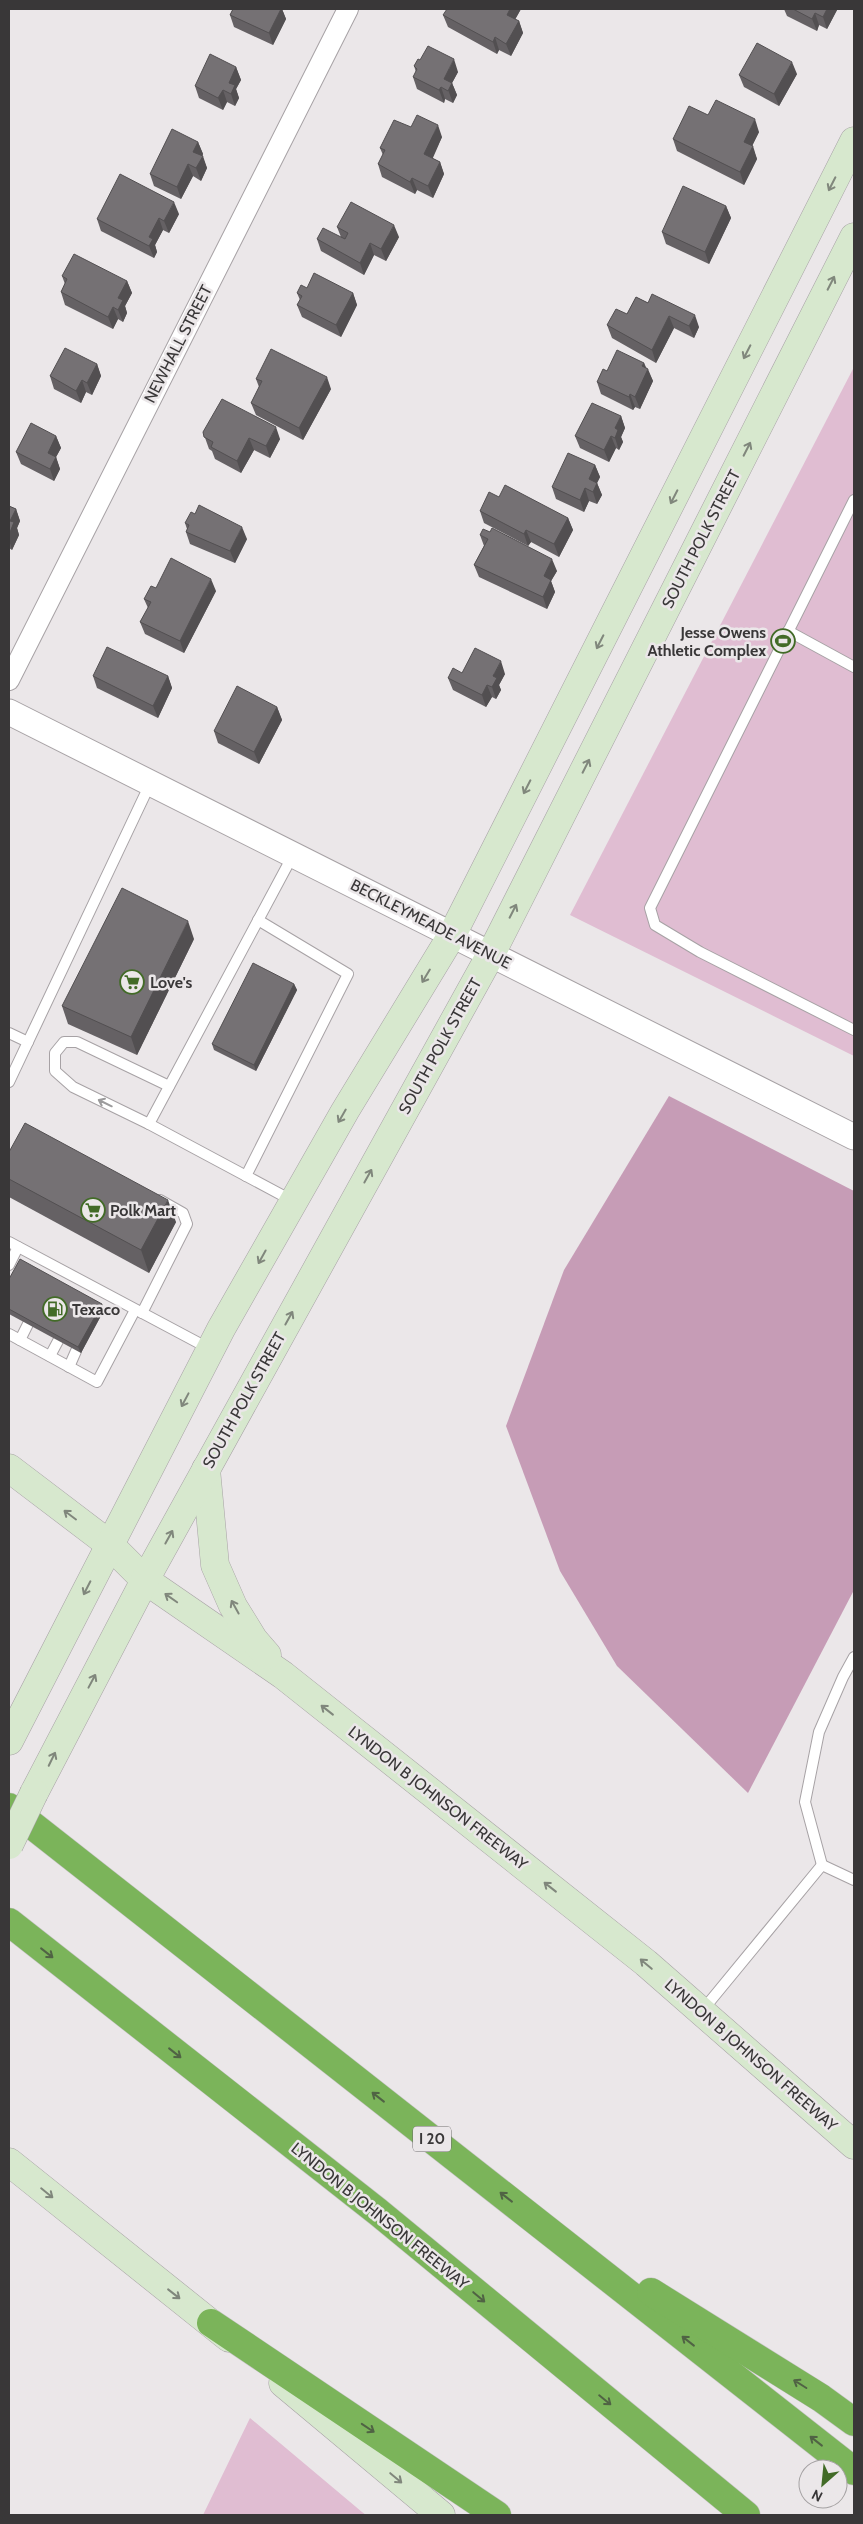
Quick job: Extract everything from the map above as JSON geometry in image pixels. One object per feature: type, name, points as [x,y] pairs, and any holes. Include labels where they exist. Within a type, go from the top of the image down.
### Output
[{"type":"highway","name":"I 20","points":[[9,1807],[854,2471]]},
{"type":"highway","name":"LYNDON B JOHNSON FREEWAY","points":[[9,1922],[378,2212],[746,2515]]},
{"type":"highway","points":[[540,2223],[821,2398],[854,2422]]},
{"type":"highway","points":[[211,2323],[497,2515]]},
{"type":"main road","points":[[9,1741],[211,1349],[294,1201],[452,935],[854,141]]},
{"type":"main road","name":"SOUTH POLK STREET","points":[[9,1845],[69,1724],[206,1469],[491,954],[854,238]]},
{"type":"main road","points":[[769,308],[809,327]]},
{"type":"main road","name":"LYNDON B JOHNSON FREEWAY","points":[[9,1468],[109,1544],[146,1580],[283,1675],[646,1963],[854,2145]]},
{"type":"main road","points":[[206,1469],[215,1565],[233,1606],[254,1640],[283,1675]]},
{"type":"main road","points":[[9,2162],[211,2323],[441,2515]]},
{"type":"street","name":"NEWHALL STREET","points":[[9,680],[348,9]]},
{"type":"street","name":"BECKLEYMEADE AVENUE","points":[[9,712],[854,1137]]},
{"type":"lane","points":[[854,500],[650,908],[655,926],[692,948],[854,1030]]},
{"type":"lane","points":[[788,631],[854,667]]},
{"type":"lane","points":[[9,1082],[151,783]]},
{"type":"lane","points":[[149,1124],[293,855]]},
{"type":"lane","points":[[246,1176],[348,974],[258,920]]},
{"type":"lane","points":[[9,1033],[28,1042]]},
{"type":"lane","points":[[169,1086],[77,1042],[64,1042],[55,1053],[55,1070],[73,1087],[149,1124],[294,1201]]},
{"type":"lane","points":[[9,1334],[97,1382],[187,1224],[183,1213],[148,1194]]},
{"type":"lane","points":[[9,1265],[13,1245],[34,1260],[105,1298],[138,1312],[211,1349]]},
{"type":"lane","points":[[20,1340],[28,1324]]},
{"type":"lane","points":[[50,1356],[58,1341]]},
{"type":"lane","points":[[69,1366],[76,1351]]},
{"type":"lane","points":[[854,1657],[843,1677],[819,1732],[805,1802],[822,1865],[854,1880]]},
{"type":"lane","points":[[701,2012],[822,1865]]},
{"type":"shaded area","name":"Jesse Owens Athletic Complex","points":[[854,367],[854,1056],[570,915]]},
{"type":"shaded area","points":[[669,1096],[854,1191],[854,1590],[748,1793],[617,1666],[560,1571],[506,1426],[564,1270]]},
{"type":"shaded area","points":[[250,2418],[362,2512],[366,2515],[203,2515]]},
{"type":"building","points":[[233,9],[281,9],[269,33],[230,15]]},
{"type":"building","points":[[447,9],[510,9],[507,15],[519,21],[506,44],[495,37],[493,42],[443,15]]},
{"type":"building","points":[[793,9],[827,9],[823,17],[815,13],[812,19]]},
{"type":"building","points":[[757,43],[792,62],[774,94],[739,75]]},
{"type":"building","points":[[428,46],[454,59],[444,79],[452,83],[448,91],[441,87],[439,90],[413,77],[417,69],[414,66]]},
{"type":"building","points":[[210,54],[236,67],[229,83],[235,85],[231,94],[223,90],[218,98],[195,86]]},
{"type":"building","points":[[716,100],[755,119],[744,142],[753,146],[740,172],[673,139],[689,106],[708,115]]},
{"type":"building","points":[[417,115],[438,125],[424,154],[440,162],[428,186],[412,178],[410,182],[378,164],[385,150],[380,148],[394,120],[411,127]]},
{"type":"building","points":[[172,129],[198,142],[193,152],[203,156],[196,168],[188,164],[177,187],[150,174]]},
{"type":"building","points":[[120,174],[174,202],[164,221],[159,218],[149,237],[153,239],[149,246],[97,219]]},
{"type":"building","points":[[683,186],[726,206],[705,252],[662,232]]},
{"type":"building","points":[[351,202],[394,225],[381,249],[370,243],[360,263],[317,239],[323,228],[345,239],[348,233],[337,227]]},
{"type":"building","points":[[74,254],[127,281],[118,298],[123,300],[118,310],[113,307],[108,317],[61,292],[67,279],[62,276]]},
{"type":"building","points":[[314,273],[353,293],[336,325],[297,305],[302,296],[297,293],[301,285],[307,288]]},
{"type":"building","points":[[652,294],[695,315],[689,326],[669,316],[652,350],[607,325],[616,309],[627,314],[636,297],[648,303]]},
{"type":"building","points":[[65,348],[97,364],[87,383],[82,380],[76,391],[50,376]]},
{"type":"building","points":[[271,349],[327,377],[299,428],[251,403],[262,381],[256,379]]},
{"type":"building","points":[[617,350],[644,363],[642,366],[648,369],[635,397],[630,394],[629,397],[597,382],[603,369],[607,371]]},
{"type":"building","points":[[222,399],[276,427],[266,446],[249,438],[237,461],[211,447],[213,442],[204,437],[203,432]]},
{"type":"building","points":[[592,403],[621,416],[615,428],[618,430],[615,438],[611,436],[604,450],[575,436]]},
{"type":"building","points":[[31,423],[56,436],[48,453],[56,457],[50,469],[16,452]]},
{"type":"building","points":[[568,453],[595,465],[589,479],[597,483],[593,492],[585,488],[580,500],[552,487]]},
{"type":"building","points":[[505,485],[568,518],[554,544],[526,530],[524,534],[480,511],[489,492],[499,497]]},
{"type":"building","points":[[199,505],[242,527],[230,551],[186,532],[189,525],[185,523],[191,512],[195,514]]},
{"type":"building","points":[[9,506],[16,509],[10,521],[14,522],[9,535]]},
{"type":"building","points":[[492,528],[552,559],[544,576],[551,580],[543,597],[474,565],[488,539],[480,535],[483,529],[490,532]]},
{"type":"building","points":[[171,558],[211,579],[180,641],[140,622],[151,602],[144,599],[151,586],[156,588]]},
{"type":"building","points":[[107,647],[168,676],[153,706],[93,676]]},
{"type":"building","points":[[475,648],[501,661],[493,676],[497,678],[492,687],[487,685],[482,695],[448,678],[453,668],[462,673]]},
{"type":"building","points":[[237,686],[277,707],[254,752],[214,731]]},
{"type":"building","name":"Love's","points":[[122,888],[188,921],[131,1037],[62,1006]]},
{"type":"building","name":"Love's","points":[[253,963],[294,984],[254,1065],[212,1044]]},
{"type":"building","name":"Polk Mart","points":[[25,1123],[168,1200],[141,1250],[9,1179],[9,1152]]},
{"type":"building","name":"Texaco","points":[[20,1259],[102,1304],[78,1347],[9,1309],[9,1279]]},
{"type":"place","name":"Jesse Owens Athletic Complex","points":[[783,641]]},
{"type":"place","name":"Love's","points":[[132,982]]},
{"type":"place","name":"Polk Mart","points":[[93,1210]]},
{"type":"place","name":"Texaco","points":[[55,1309]]}]
